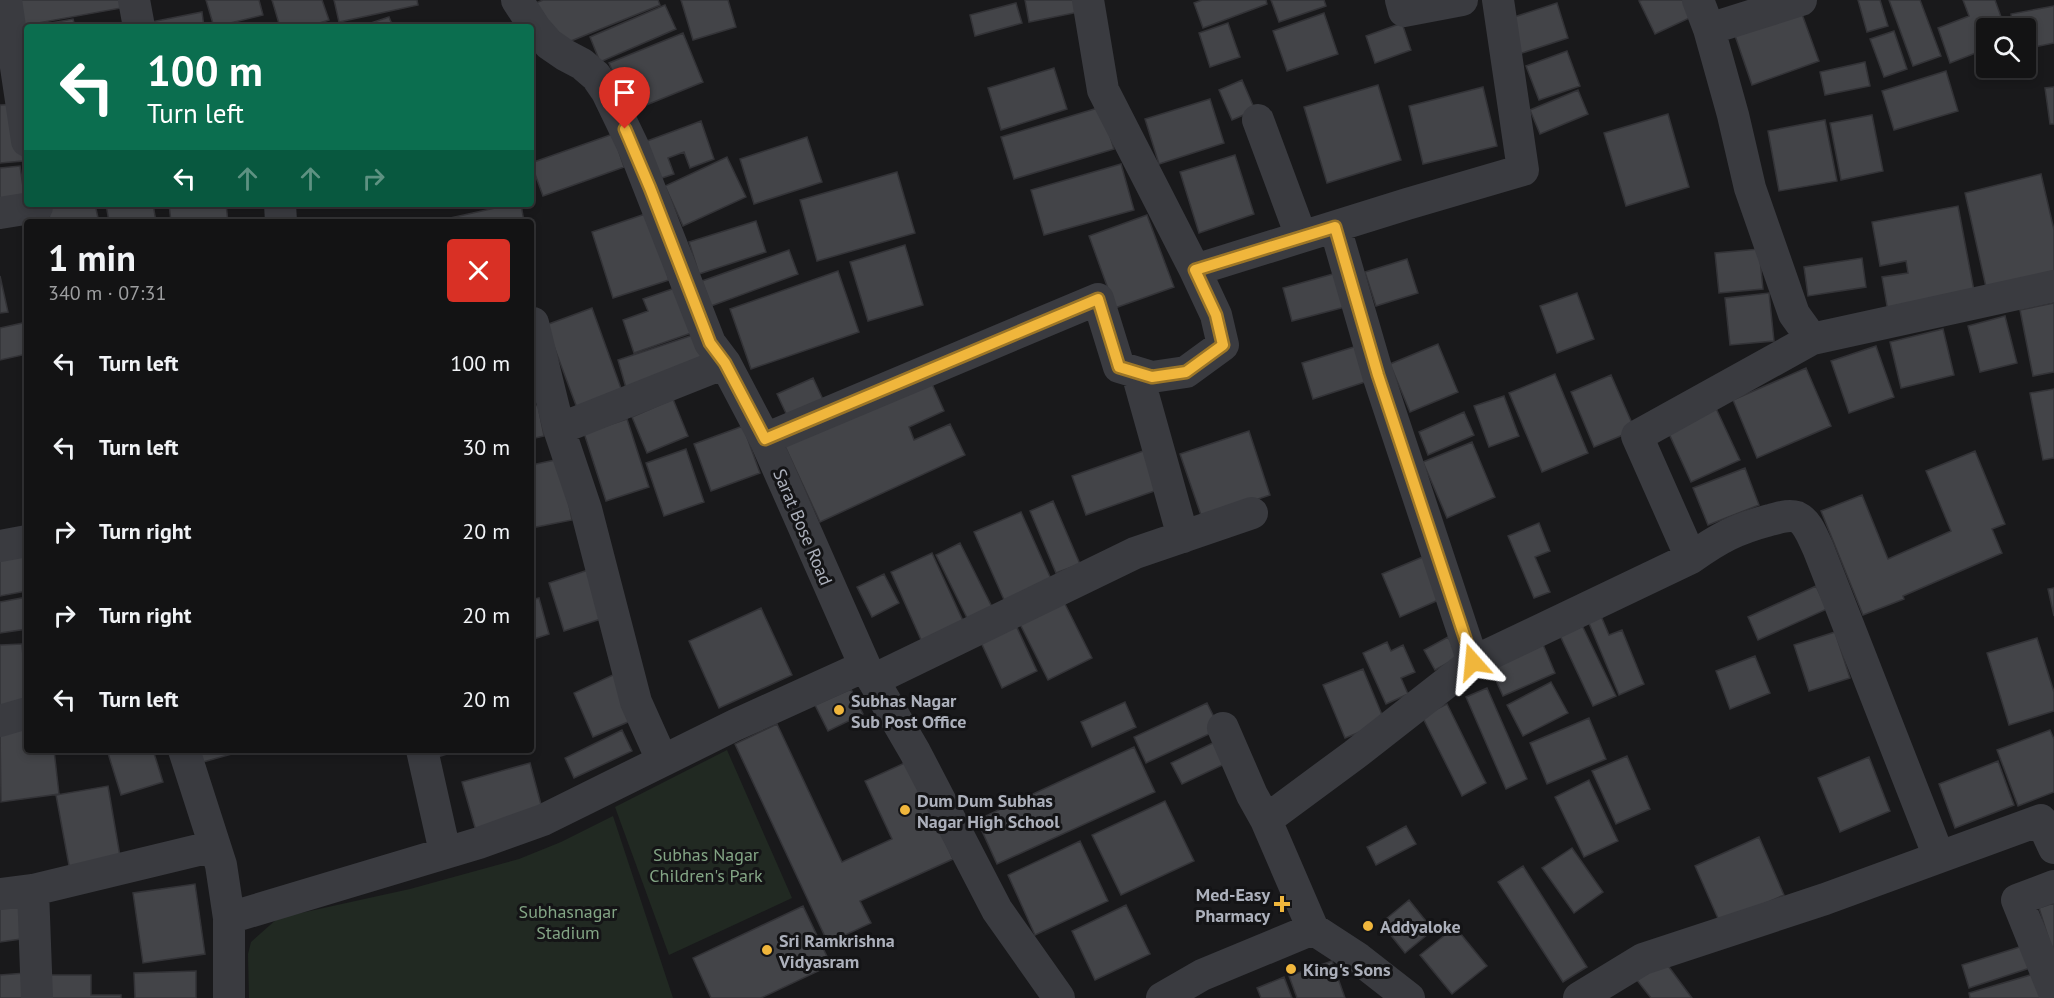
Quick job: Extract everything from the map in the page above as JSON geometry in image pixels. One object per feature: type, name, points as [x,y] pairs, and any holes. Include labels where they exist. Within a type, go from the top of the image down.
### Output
[{"type":"street","points":[[6,0],[24,110]]},
{"type":"street","points":[[134,0],[138,24]]},
{"type":"street","name":"Sarat Bose Road","points":[[517,0],[532,24]]},
{"type":"street","points":[[765,439],[1098,299],[1119,367],[1152,377],[1186,372],[1223,345],[1216,315],[1195,270],[1102,90],[1088,0]]},
{"type":"street","points":[[1401,0],[1404,11],[1461,0]]},
{"type":"street","points":[[1195,270],[1523,170],[1498,0]]},
{"type":"street","points":[[1698,0],[1733,115],[1750,188],[1794,314],[1812,339]]},
{"type":"street","points":[[1708,29],[1801,0]]},
{"type":"street","name":"Sarat Bose Road","points":[[534,26],[549,44],[582,64],[596,76],[607,92],[633,146],[710,343],[725,363],[765,439],[869,673],[915,752],[997,910],[1059,998]]},
{"type":"street","points":[[1258,120],[1302,237]]},
{"type":"street","points":[[0,213],[38,211]]},
{"type":"street","points":[[1335,227],[1378,375],[1473,662]]},
{"type":"street","points":[[1691,558],[1637,436],[1812,339],[2054,286]]},
{"type":"street","points":[[534,327],[559,429],[586,509],[636,702],[662,760]]},
{"type":"street","points":[[559,429],[725,363]]},
{"type":"street","points":[[1137,373],[1183,537]]},
{"type":"street","points":[[229,918],[513,832],[543,820],[662,760],[869,673],[1135,554],[1252,513]]},
{"type":"street","points":[[1266,820],[1362,749],[1473,662],[1691,558],[1740,528],[1787,516],[1804,522],[1818,548],[1939,856]]},
{"type":"street","points":[[0,546],[24,542]]},
{"type":"street","points":[[0,721],[24,714]]},
{"type":"street","points":[[1223,728],[1313,929],[1359,959],[1409,998]]},
{"type":"street","points":[[185,753],[220,865],[229,918],[229,998]]},
{"type":"street","points":[[423,753],[446,852]]},
{"type":"street","points":[[1579,998],[1643,959],[1824,898],[2040,820],[2054,848]]},
{"type":"street","points":[[0,894],[33,890],[215,846]]},
{"type":"street","points":[[2054,886],[2017,900],[2054,992]]},
{"type":"street","points":[[33,890],[37,998]]},
{"type":"street","points":[[1162,998],[1202,975],[1313,929]]},
{"type":"green space","name":"Subhas Nagar Children's Park","points":[[727,750],[792,898],[669,955],[615,807]]},
{"type":"green space","name":"Subhasnagar Stadium","points":[[613,816],[673,998],[249,998],[248,954],[251,942],[278,918],[410,889],[519,859],[561,842]]},
{"type":"building","points":[[11,0],[126,0],[127,7],[16,27]]},
{"type":"building","points":[[206,0],[259,0],[263,15],[226,24],[213,24]]},
{"type":"building","points":[[272,0],[322,0],[329,20],[316,24],[279,24]]},
{"type":"building","points":[[334,0],[417,0],[418,5],[339,22]]},
{"type":"building","points":[[543,0],[658,0],[660,5],[561,45],[528,6]]},
{"type":"building","points":[[681,0],[728,0],[736,27],[693,40]]},
{"type":"building","points":[[1025,0],[1082,0],[1084,11],[1029,22]]},
{"type":"building","points":[[1202,0],[1266,0],[1267,4],[1203,28],[1194,3]]},
{"type":"building","points":[[1271,0],[1324,0],[1326,6],[1279,22]]},
{"type":"building","points":[[1689,0],[1696,15],[1655,34],[1639,1]]},
{"type":"building","points":[[1858,0],[1880,0],[1888,26],[1867,32]]},
{"type":"building","points":[[1889,0],[1920,0],[1941,56],[1913,66]]},
{"type":"building","points":[[1963,0],[1995,0],[2001,18],[1976,18],[1976,53],[1950,63],[1938,28],[1969,16]]},
{"type":"building","points":[[1016,3],[1022,23],[975,36],[970,15]]},
{"type":"building","points":[[1557,3],[1568,38],[1519,54],[1508,19]]},
{"type":"building","points":[[1798,3],[1819,61],[1752,85],[1732,27]]},
{"type":"building","points":[[665,5],[676,29],[600,62],[590,37]]},
{"type":"building","points":[[2054,6],[2054,43],[2036,47],[2036,18],[2012,18],[2011,14]]},
{"type":"building","points":[[202,12],[204,24],[151,24],[151,22]]},
{"type":"building","points":[[1324,13],[1338,54],[1287,71],[1273,31]]},
{"type":"building","points":[[389,17],[392,24],[368,24]]},
{"type":"building","points":[[73,19],[74,24],[46,24]]},
{"type":"building","points":[[1228,23],[1240,57],[1210,67],[1199,33]]},
{"type":"building","points":[[1402,23],[1411,50],[1375,63],[1366,36]]},
{"type":"building","points":[[1894,31],[1907,69],[1884,77],[1870,39]]},
{"type":"building","points":[[683,33],[703,82],[629,112],[609,63]]},
{"type":"building","points":[[1567,51],[1580,86],[1539,100],[1526,66]]},
{"type":"building","points":[[1865,62],[1870,86],[1825,95],[1820,72]]},
{"type":"building","points":[[1054,68],[1067,109],[1001,130],[988,88]]},
{"type":"building","points":[[1946,71],[1958,111],[1894,130],[1882,91]]},
{"type":"building","points":[[1242,80],[1255,110],[1232,120],[1219,90]]},
{"type":"building","points":[[1378,85],[1401,160],[1327,183],[1304,107]]},
{"type":"building","points":[[1483,87],[1497,146],[1423,164],[1409,106]]},
{"type":"building","points":[[2054,87],[2054,124],[2050,124],[2045,88]]},
{"type":"building","points":[[1578,90],[1588,114],[1540,134],[1530,110]]},
{"type":"building","points":[[1210,99],[1224,143],[1159,164],[1145,119]]},
{"type":"building","points":[[18,104],[23,161],[0,163],[0,105]]},
{"type":"building","points":[[1101,107],[1114,149],[1014,179],[1001,137]]},
{"type":"building","points":[[1668,114],[1689,187],[1626,206],[1604,133]]},
{"type":"building","points":[[1872,115],[1883,171],[1841,180],[1830,123]]},
{"type":"building","points":[[1825,120],[1837,181],[1779,191],[1768,131]]},
{"type":"building","points":[[701,121],[714,159],[690,168],[684,152],[668,158],[674,174],[653,181],[639,144]]},
{"type":"building","points":[[613,134],[624,167],[543,196],[534,171],[534,162]]},
{"type":"building","points":[[807,137],[822,182],[754,204],[740,159]]},
{"type":"building","points":[[1235,155],[1254,214],[1199,233],[1180,172]]},
{"type":"building","points":[[727,157],[746,197],[683,226],[665,186]]},
{"type":"building","points":[[1121,164],[1134,210],[1044,235],[1031,190]]},
{"type":"building","points":[[20,166],[24,201],[0,205],[0,168]]},
{"type":"building","points":[[897,172],[915,233],[817,261],[800,200]]},
{"type":"building","points":[[2041,174],[2054,230],[2054,271],[1986,287],[1965,193]]},
{"type":"building","points":[[1958,206],[1975,296],[1888,312],[1882,277],[1908,273],[1906,261],[1880,266],[1872,222]]},
{"type":"building","points":[[48,207],[96,207],[98,218],[92,219],[50,219]]},
{"type":"building","points":[[106,207],[154,207],[156,219],[108,219]]},
{"type":"building","points":[[169,207],[226,207],[228,219],[171,219]]},
{"type":"building","points":[[500,207],[522,207],[524,219],[446,219]]},
{"type":"building","points":[[648,213],[669,280],[613,298],[592,232]]},
{"type":"building","points":[[1147,215],[1174,287],[1115,308],[1089,236]]},
{"type":"building","points":[[756,221],[766,252],[699,274],[689,242]]},
{"type":"building","points":[[905,245],[923,305],[868,321],[850,262]]},
{"type":"building","points":[[1759,249],[1763,289],[1719,293],[1715,253]]},
{"type":"building","points":[[789,250],[798,274],[711,306],[702,281]]},
{"type":"building","points":[[1862,258],[1866,287],[1808,296],[1804,267]]},
{"type":"building","points":[[1407,259],[1418,293],[1376,306],[1365,272]]},
{"type":"building","points":[[838,271],[859,332],[751,369],[730,309]]},
{"type":"building","points":[[1340,272],[1349,306],[1292,321],[1283,288]]},
{"type":"building","points":[[0,276],[8,312],[0,313]]},
{"type":"building","points":[[681,286],[697,331],[634,353],[623,320],[648,311],[643,299]]},
{"type":"building","points":[[1577,293],[1594,339],[1557,353],[1540,306]]},
{"type":"building","points":[[1769,293],[1774,341],[1730,345],[1725,298]]},
{"type":"building","points":[[2054,303],[2054,372],[2033,376],[2020,310]]},
{"type":"building","points":[[592,308],[622,391],[577,408],[546,325]]},
{"type":"building","points":[[2005,316],[2017,363],[1980,372],[1968,326]]},
{"type":"building","points":[[24,323],[24,355],[0,360],[0,328]]},
{"type":"building","points":[[1943,329],[1954,375],[1901,388],[1890,342]]},
{"type":"building","points":[[699,333],[708,362],[626,388],[618,360]]},
{"type":"building","points":[[1438,344],[1458,392],[1410,412],[1390,364]]},
{"type":"building","points":[[1357,346],[1368,381],[1313,399],[1302,363]]},
{"type":"building","points":[[1876,346],[1894,397],[1849,413],[1831,361]]},
{"type":"building","points":[[1806,368],[1831,426],[1757,458],[1733,400]]},
{"type":"building","points":[[1555,374],[1588,453],[1542,472],[1509,393]]},
{"type":"building","points":[[1611,375],[1635,430],[1594,447],[1571,392]]},
{"type":"building","points":[[929,377],[944,411],[909,427],[914,440],[950,424],[965,455],[820,522],[784,444]]},
{"type":"building","points":[[813,378],[826,406],[790,422],[777,394]]},
{"type":"building","points":[[2054,389],[2054,458],[2043,460],[2030,393]]},
{"type":"building","points":[[1504,396],[1519,436],[1489,447],[1474,406]]},
{"type":"building","points":[[673,399],[688,436],[647,453],[632,417]]},
{"type":"building","points":[[1714,404],[1740,460],[1691,482],[1666,427]]},
{"type":"building","points":[[538,405],[544,436],[534,438],[534,406]]},
{"type":"building","points":[[1464,412],[1474,435],[1428,455],[1419,432]]},
{"type":"building","points":[[627,419],[649,487],[606,501],[584,433]]},
{"type":"building","points":[[743,426],[760,473],[711,491],[694,444]]},
{"type":"building","points":[[1249,431],[1270,495],[1202,518],[1180,454]]},
{"type":"building","points":[[1472,442],[1495,497],[1447,518],[1423,462]]},
{"type":"building","points":[[686,449],[704,502],[664,516],[646,463]]},
{"type":"building","points":[[1146,450],[1160,489],[1086,515],[1072,476]]},
{"type":"building","points":[[1975,451],[2005,524],[1992,529],[2002,553],[1903,596],[1904,599],[1863,615],[1821,511],[1862,495],[1888,559],[1951,531],[1926,471]]},
{"type":"building","points":[[560,459],[572,520],[534,527],[534,464]]},
{"type":"building","points":[[1745,468],[1759,505],[1708,525],[1693,488]]},
{"type":"building","points":[[1053,501],[1080,564],[1056,573],[1030,511]]},
{"type":"building","points":[[1021,512],[1052,581],[1005,602],[974,532]]},
{"type":"building","points":[[1539,523],[1550,551],[1535,557],[1550,592],[1534,598],[1508,536]]},
{"type":"building","points":[[960,543],[992,607],[968,620],[936,555]]},
{"type":"building","points":[[24,551],[24,592],[0,596],[0,556]]},
{"type":"building","points":[[932,553],[964,623],[922,642],[891,572]]},
{"type":"building","points":[[1425,556],[1443,598],[1400,617],[1382,574]]},
{"type":"building","points":[[594,568],[610,616],[564,631],[549,583]]},
{"type":"building","points":[[884,574],[899,603],[872,617],[857,587]]},
{"type":"building","points":[[1816,586],[1827,609],[1758,640],[1748,617]]},
{"type":"building","points":[[2054,588],[2054,616],[2048,589]]},
{"type":"building","points":[[1060,594],[1092,658],[1048,680],[1016,616]]},
{"type":"building","points":[[24,598],[24,629],[0,633],[0,602]]},
{"type":"building","points":[[539,598],[549,634],[534,639],[534,599]]},
{"type":"building","points":[[761,608],[792,675],[719,708],[689,641]]},
{"type":"building","points":[[1601,616],[1609,635],[1622,630],[1644,684],[1619,695],[1588,621]]},
{"type":"building","points":[[1579,619],[1616,696],[1593,706],[1557,629]]},
{"type":"building","points":[[1014,621],[1037,671],[1002,688],[979,638]]},
{"type":"building","points":[[1835,632],[1850,678],[1809,691],[1794,645]]},
{"type":"building","points":[[1448,637],[1459,657],[1435,670],[1424,650]]},
{"type":"building","points":[[2037,638],[2054,692],[2054,711],[2009,725],[1987,653]]},
{"type":"building","points":[[1387,642],[1391,651],[1403,645],[1415,672],[1401,678],[1408,694],[1386,704],[1363,653]]},
{"type":"building","points":[[1542,642],[1555,673],[1503,696],[1489,665]]},
{"type":"building","points":[[22,644],[24,705],[0,707],[0,645]]},
{"type":"building","points":[[1755,656],[1770,693],[1730,709],[1716,671]]},
{"type":"building","points":[[1363,669],[1385,722],[1345,738],[1323,685]]},
{"type":"building","points":[[615,674],[635,719],[593,737],[574,693]]},
{"type":"building","points":[[1551,682],[1568,713],[1523,736],[1507,705]]},
{"type":"building","points":[[1487,688],[1527,779],[1506,789],[1466,697]]},
{"type":"building","name":"Subhas Nagar Sub Post Office","points":[[851,689],[863,714],[828,731],[815,705]]},
{"type":"building","points":[[1125,702],[1136,727],[1092,747],[1081,722]]},
{"type":"building","points":[[1207,703],[1220,729],[1146,763],[1134,737]]},
{"type":"building","points":[[1447,704],[1486,783],[1462,796],[1422,716]]},
{"type":"building","points":[[1589,718],[1606,759],[1547,784],[1530,743]]},
{"type":"building","points":[[24,724],[24,753],[54,753],[59,794],[1,802],[0,728]]},
{"type":"building","name":"Dum Dum Subhas Nagar High School","points":[[777,724],[842,862],[892,839],[865,781],[909,761],[953,859],[860,901],[871,923],[828,943],[735,744]]},
{"type":"building","points":[[622,730],[632,751],[574,778],[565,758]]},
{"type":"building","points":[[2050,730],[2054,739],[2054,792],[2018,806],[1997,750]]},
{"type":"building","points":[[1223,738],[1233,760],[1182,784],[1171,763]]},
{"type":"building","points":[[1134,747],[1155,792],[997,864],[977,820]]},
{"type":"building","points":[[108,753],[154,753],[163,782],[121,795]]},
{"type":"building","points":[[192,753],[235,753],[196,764]]},
{"type":"building","points":[[432,753],[450,753],[434,758]]},
{"type":"building","points":[[1627,756],[1650,809],[1616,824],[1592,771]]},
{"type":"building","points":[[1869,757],[1890,811],[1840,832],[1818,778]]},
{"type":"building","points":[[1998,761],[2014,805],[1955,828],[1939,784]]},
{"type":"building","points":[[530,763],[543,812],[476,831],[462,782]]},
{"type":"building","points":[[1589,780],[1618,841],[1584,857],[1555,797]]},
{"type":"building","points":[[108,786],[121,862],[70,871],[56,795]]},
{"type":"building","points":[[1165,801],[1194,861],[1121,895],[1092,835]]},
{"type":"building","points":[[1406,826],[1416,844],[1376,865],[1367,847]]},
{"type":"building","points":[[1759,837],[1784,895],[1720,923],[1695,866]]},
{"type":"building","points":[[1080,841],[1108,901],[1035,935],[1008,875]]},
{"type":"building","points":[[1572,848],[1603,892],[1574,913],[1542,868]]},
{"type":"building","points":[[1523,866],[1587,967],[1563,982],[1498,882]]},
{"type":"building","points":[[195,884],[205,954],[143,963],[133,893]]},
{"type":"building","points":[[1409,900],[1433,930],[1405,953],[1381,923]]},
{"type":"building","points":[[2054,903],[2054,956],[2039,908]]},
{"type":"building","points":[[23,905],[28,938],[0,942],[0,908]]},
{"type":"building","points":[[1126,905],[1150,954],[1095,980],[1072,931]]},
{"type":"building","name":"Sri Ramkrishna Vidyasram","points":[[803,906],[831,965],[761,998],[711,998],[693,958]]},
{"type":"building","points":[[1455,927],[1487,966],[1452,994],[1420,955]]},
{"type":"building","points":[[2026,945],[2033,967],[1969,988],[1962,965]]},
{"type":"building","points":[[1663,959],[1692,998],[1651,998],[1636,979]]},
{"type":"building","points":[[1332,961],[1345,998],[1297,998],[1289,976]]},
{"type":"building","points":[[196,971],[196,998],[135,998],[134,973]]},
{"type":"building","points":[[25,973],[27,998],[0,998],[0,975]]},
{"type":"building","points":[[2037,973],[2044,998],[1970,998],[1969,993]]},
{"type":"building","points":[[50,975],[91,975],[91,995],[121,995],[121,998],[50,998]]},
{"type":"building","points":[[1284,977],[1292,998],[1261,998],[1257,988]]},
{"type":"place","name":"Subhas Nagar Sub Post Office","points":[[839,710]]},
{"type":"place","name":"Dum Dum Subhas Nagar High School","points":[[905,810]]},
{"type":"place","name":"Med-Easy Pharmacy","points":[[1282,904]]},
{"type":"place","name":"Addyaloke","points":[[1368,926]]},
{"type":"place","name":"Sri Ramkrishna Vidyasram","points":[[767,950]]},
{"type":"place","name":"King's Sons","points":[[1291,969]]},
{"type":"route","points":[[625,129],[710,343],[725,363],[765,439],[1098,299],[1119,367],[1152,377],[1186,372],[1223,345],[1216,315],[1195,270],[1335,227],[1378,375],[1473,662]]}]
